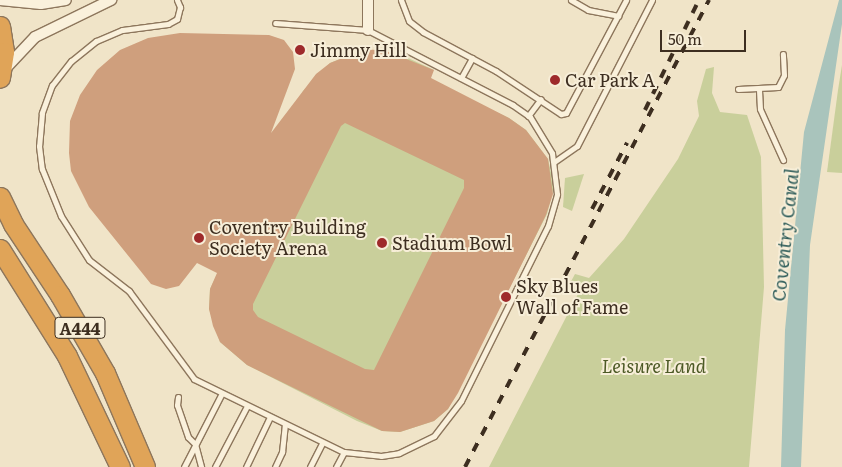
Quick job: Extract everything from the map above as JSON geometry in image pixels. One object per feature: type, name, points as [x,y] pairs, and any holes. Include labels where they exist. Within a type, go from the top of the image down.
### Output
[{"type":"highway","points":[[0,26],[4,52],[1,75]]},
{"type":"highway","name":"A444","points":[[0,197],[13,224],[96,356],[126,418],[145,467]]},
{"type":"highway","name":"A444","points":[[0,249],[67,356],[120,467]]},
{"type":"street","points":[[0,0],[66,0]]},
{"type":"street","points":[[1,75],[35,37],[111,0]]},
{"type":"street","points":[[368,0],[368,30]]},
{"type":"lane","points":[[177,0],[180,8],[177,19],[168,24],[122,30],[96,41],[71,61],[52,85],[42,113],[39,146],[42,169],[61,216],[89,260],[129,290],[194,379],[322,443],[344,452],[376,456],[399,453],[434,436],[449,420],[548,226],[557,194],[554,162],[542,133],[528,116],[461,78],[368,30],[275,23]]},
{"type":"lane","points":[[401,0],[409,21],[541,99],[561,114],[566,113],[626,0]]},
{"type":"lane","points":[[571,0],[588,10],[618,16]]},
{"type":"lane","points":[[554,162],[577,146],[652,0]]},
{"type":"lane","points":[[738,89],[772,90],[782,82],[784,54]]},
{"type":"lane","points":[[461,78],[472,58]]},
{"type":"lane","points":[[759,90],[760,109],[782,160]]},
{"type":"lane","points":[[528,116],[541,99]]},
{"type":"lane","points":[[184,467],[222,393]]},
{"type":"lane","points":[[178,397],[177,405],[188,438],[195,444],[201,467]]},
{"type":"lane","points":[[215,467],[247,406]]},
{"type":"lane","points":[[246,467],[270,417]]},
{"type":"lane","points":[[275,467],[282,452],[285,424]]},
{"type":"lane","points":[[310,467],[322,443]]},
{"type":"lane","points":[[336,467],[344,452]]},
{"type":"green space","name":"Stadium Bowl","points":[[365,49],[408,58],[434,70],[412,73],[509,118],[526,130],[548,159],[554,186],[547,214],[448,409],[434,421],[400,432],[382,431],[357,421],[247,365],[220,342],[209,309],[210,289],[303,91],[330,63]]},
{"type":"green space","points":[[842,65],[842,173],[827,172],[838,90]]},
{"type":"green space","name":"Leisure Land","points":[[714,67],[712,93],[720,112],[747,115],[761,157],[764,287],[749,467],[489,467],[578,294],[568,287],[575,274],[589,278],[624,239],[678,159],[699,116],[697,101],[706,69]]},
{"type":"green space","points":[[584,174],[572,211],[563,207],[565,178]]},
{"type":"water","points":[[839,0],[842,0],[842,24],[810,245],[801,467],[781,467],[785,330],[804,132]]},
{"type":"building","name":"Coventry Building Society Arena","points":[[180,33],[269,35],[284,40],[293,52],[295,69],[271,133],[316,74],[330,63],[365,49],[386,51],[434,70],[431,78],[509,118],[526,130],[548,159],[553,194],[546,215],[458,393],[448,409],[434,421],[400,432],[382,431],[247,365],[220,342],[213,326],[209,309],[210,289],[217,273],[197,263],[179,286],[166,289],[151,284],[89,207],[71,171],[69,153],[70,121],[80,95],[97,70],[120,50],[148,38]],"holes":[[[345,123],[464,180],[464,188],[374,370],[365,369],[258,317],[253,310],[253,304],[341,126]]]},
{"type":"railway","points":[[645,110],[699,0]]},
{"type":"railway","points":[[465,467],[709,0]]},
{"type":"railway","points":[[592,209],[627,143]]},
{"type":"place","name":"Jimmy Hill","points":[[300,50]]},
{"type":"place","name":"Car Park A","points":[[555,80]]},
{"type":"place","name":"Coventry Building Society Arena","points":[[199,238]]},
{"type":"place","name":"Stadium Bowl","points":[[382,243]]},
{"type":"place","name":"Sky Blues Wall of Fame","points":[[506,297]]},
{"type":"water label","name":"Coventry Canal","points":[[785,235]]}]
